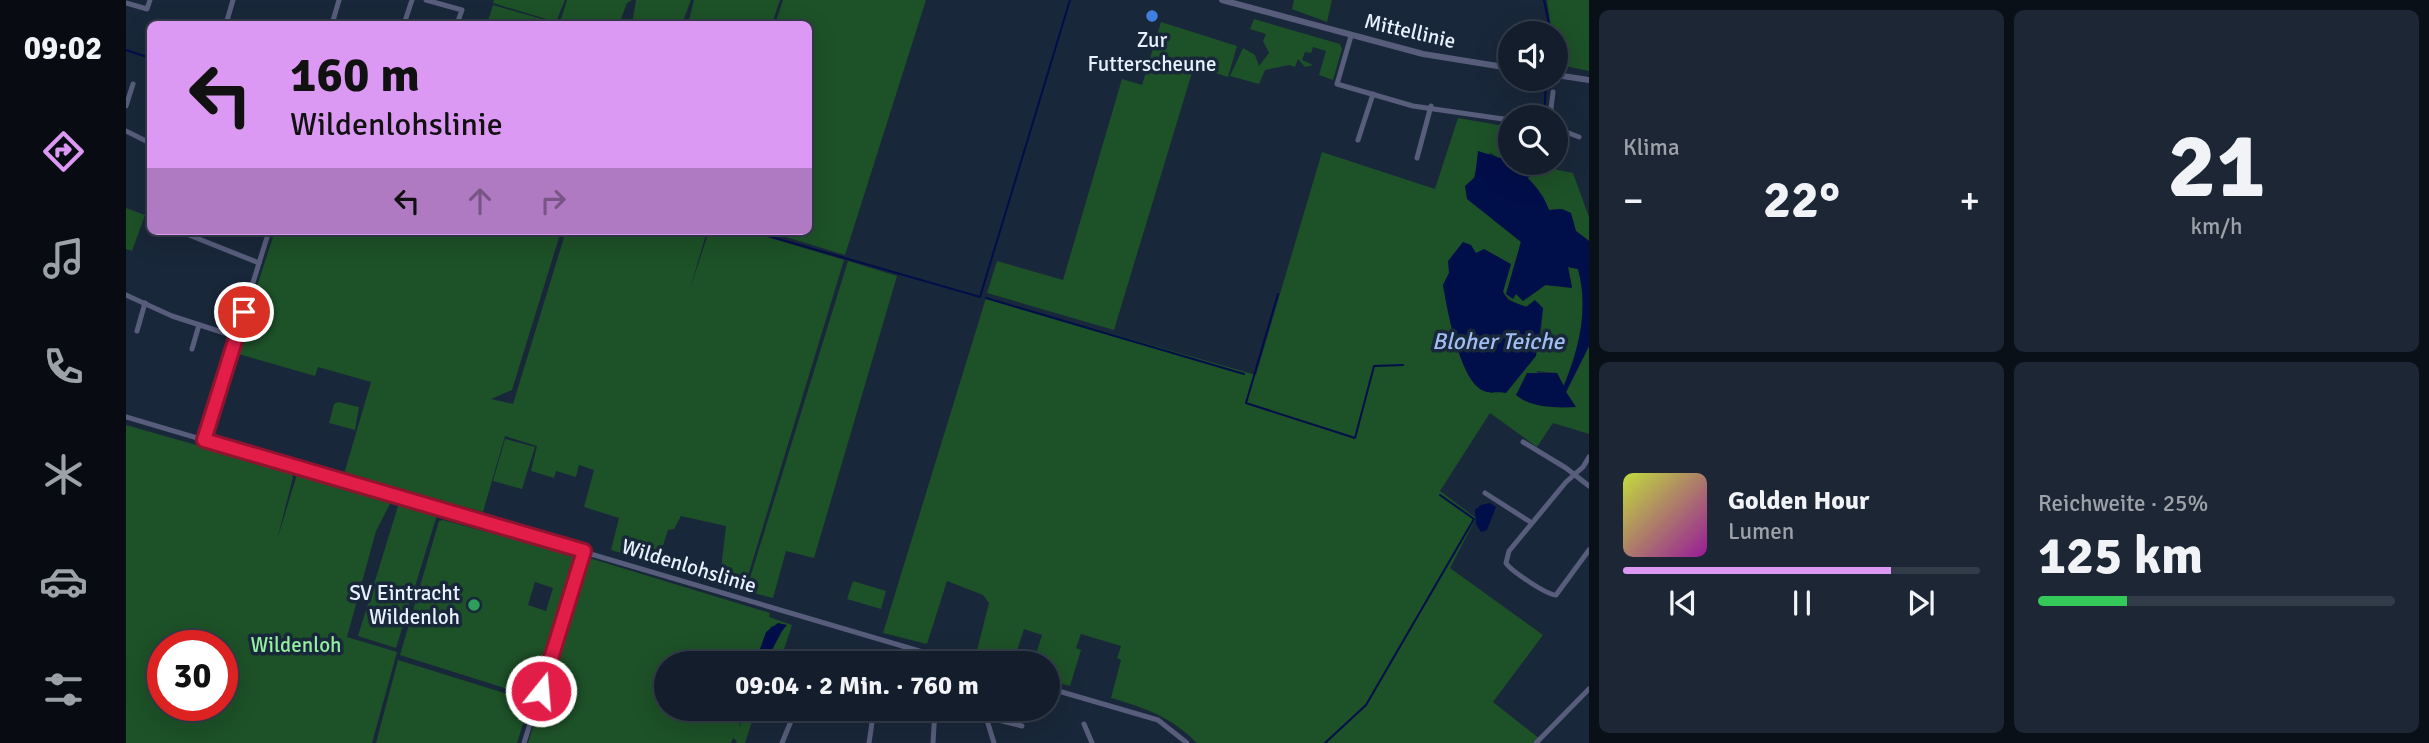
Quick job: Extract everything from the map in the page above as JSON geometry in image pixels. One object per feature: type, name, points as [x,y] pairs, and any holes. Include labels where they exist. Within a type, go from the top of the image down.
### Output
[{"type":"street","points":[[126,3],[147,9],[150,0]]},
{"type":"street","points":[[227,21],[233,0]]},
{"type":"street","points":[[333,21],[339,0]]},
{"type":"street","points":[[405,21],[412,0]]},
{"type":"street","points":[[426,0],[462,10],[458,21]]},
{"type":"street","name":"Mittellinie","points":[[1222,0],[1423,54],[1498,66]]},
{"type":"street","points":[[1351,36],[1337,84],[1413,106],[1431,106],[1498,118]]},
{"type":"street","points":[[1568,77],[1589,80]]},
{"type":"street","points":[[126,106],[132,84]]},
{"type":"street","points":[[1551,105],[1553,92]]},
{"type":"street","points":[[1358,140],[1373,94]]},
{"type":"street","points":[[1418,158],[1431,106]]},
{"type":"street","points":[[126,131],[147,142]]},
{"type":"street","points":[[1568,133],[1579,137]]},
{"type":"street","points":[[190,235],[259,263]]},
{"type":"street","points":[[204,440],[268,235]]},
{"type":"street","points":[[126,295],[199,325],[237,337]]},
{"type":"street","points":[[137,331],[145,303]]},
{"type":"street","points":[[192,349],[199,325]]},
{"type":"street","name":"Wildenlohslinie","points":[[126,417],[920,651]]},
{"type":"street","points":[[1523,442],[1589,486]]},
{"type":"street","points":[[1589,457],[1509,551],[1506,563],[1512,571],[1550,595],[1559,593],[1589,550]]},
{"type":"street","points":[[1485,493],[1532,523]]},
{"type":"street","points":[[524,743],[584,551]]},
{"type":"street","points":[[1536,743],[1589,689]]},
{"type":"street","points":[[1060,691],[1158,720],[1186,743]]},
{"type":"street","points":[[782,743],[791,721]]},
{"type":"street","points":[[869,743],[872,721]]},
{"type":"street","points":[[933,743],[934,721]]},
{"type":"street","points":[[987,721],[994,743]]},
{"type":"street","points":[[1002,721],[1022,726]]},
{"type":"street","points":[[1084,724],[1092,743]]},
{"type":"green space","points":[[494,0],[565,0],[556,21],[493,3]]},
{"type":"green space","points":[[567,0],[632,0],[627,3],[620,21],[560,21]]},
{"type":"green space","points":[[636,0],[691,0],[683,21],[632,21]]},
{"type":"green space","points":[[694,0],[780,0],[773,21],[689,21]]},
{"type":"green space","points":[[783,0],[926,0],[845,255],[779,235],[812,235],[812,21],[776,21]]},
{"type":"green space","points":[[1294,0],[1332,0],[1327,22],[1292,9]]},
{"type":"green space","points":[[1547,0],[1589,0],[1589,71],[1568,67],[1568,21],[1550,21]]},
{"type":"green space","points":[[493,5],[549,21],[488,21]]},
{"type":"green space","points":[[1254,19],[1340,44],[1342,49],[1333,80],[1319,75],[1326,51],[1313,47],[1311,53],[1305,52],[1302,60],[1313,65],[1305,67],[1298,59],[1295,67],[1289,65],[1265,70],[1259,84],[1230,76],[1243,48],[1255,55],[1259,66],[1269,53],[1263,41],[1266,34],[1250,29]]},
{"type":"green space","points":[[1161,22],[1237,46],[1228,77],[1194,66],[1114,330],[987,293],[997,261],[1063,280],[1122,79],[1142,85]]},
{"type":"green space","points":[[1458,118],[1498,125],[1498,158],[1491,153],[1479,158],[1468,199],[1521,241],[1507,294],[1516,293],[1523,301],[1546,285],[1572,287],[1568,267],[1578,269],[1583,299],[1581,329],[1563,387],[1557,373],[1536,371],[1575,406],[1566,392],[1589,346],[1589,434],[1553,423],[1537,447],[1490,413],[1440,491],[1476,518],[1450,568],[1543,635],[1493,702],[1540,739],[1536,743],[1197,743],[1178,726],[1157,714],[1111,698],[1121,660],[1117,658],[1121,646],[1081,634],[1076,648],[1081,650],[1070,686],[1060,683],[1060,651],[1037,651],[1042,635],[1024,629],[1017,651],[977,651],[989,603],[983,595],[947,581],[927,644],[883,633],[986,298],[1256,375],[1322,152],[1435,189]],"holes":[[[1449,273],[1503,292],[1516,303],[1543,308],[1540,345],[1500,391],[1490,393],[1469,376],[1457,343],[1443,285]]]},
{"type":"green space","points":[[1573,173],[1589,217],[1589,241],[1576,231],[1562,209],[1549,210],[1525,175]]},
{"type":"green space","points":[[126,208],[145,215],[132,251],[126,249]]},
{"type":"green space","points":[[274,235],[560,235],[512,390],[491,399],[513,404],[565,235],[706,235],[690,289],[708,235],[760,235],[844,260],[744,589],[705,578],[707,567],[721,569],[726,526],[681,516],[674,529],[668,530],[657,564],[611,550],[619,518],[584,507],[594,470],[579,465],[576,477],[556,471],[554,478],[531,471],[537,446],[505,436],[483,512],[344,474],[371,382],[318,367],[315,376],[235,353]]},
{"type":"green space","points":[[848,261],[897,276],[814,558],[786,551],[773,598],[746,591]]},
{"type":"green space","points":[[338,402],[359,407],[355,430],[329,423],[334,404]]},
{"type":"green space","name":"Wildenloh","points":[[126,425],[291,472],[293,477],[277,540],[298,471],[393,498],[376,531],[347,637],[397,652],[372,743],[126,743]]},
{"type":"green space","points":[[505,439],[535,447],[522,489],[493,481]]},
{"type":"green space","points":[[399,503],[437,515],[396,648],[358,636]]},
{"type":"green space","name":"SV Eintracht Wildenloh","points":[[439,521],[576,556],[568,573],[571,579],[533,697],[400,655]],"holes":[[[535,582],[553,588],[546,611],[528,605]]]},
{"type":"green space","points":[[586,557],[770,613],[769,617],[792,625],[783,651],[772,651],[783,630],[771,626],[760,651],[654,651],[654,721],[740,721],[739,728],[742,721],[752,721],[745,743],[736,743],[733,738],[731,743],[528,743]]},
{"type":"green space","points":[[853,581],[886,591],[881,609],[847,599]]},
{"type":"green space","points":[[398,660],[530,701],[517,743],[376,743]]},
{"type":"water","name":"Bloher Teiche","points":[[1478,151],[1498,157],[1498,175],[1525,175],[1541,194],[1549,210],[1562,209],[1571,213],[1576,231],[1589,241],[1589,346],[1566,392],[1576,407],[1536,405],[1516,395],[1527,373],[1557,373],[1564,386],[1581,329],[1583,299],[1578,269],[1568,267],[1572,288],[1545,285],[1523,301],[1516,294],[1513,299],[1506,294],[1521,242],[1467,199],[1465,186],[1475,177]]},
{"type":"water","name":"Bloher Teiche","points":[[1463,242],[1471,245],[1476,253],[1484,249],[1511,264],[1503,292],[1508,300],[1526,307],[1535,300],[1543,308],[1536,356],[1506,393],[1487,392],[1476,385],[1468,374],[1456,344],[1443,285],[1449,273],[1448,261]]},
{"type":"water","points":[[1490,503],[1496,507],[1487,530],[1481,532],[1476,524],[1475,510]]},
{"type":"water","points":[[778,623],[787,625],[771,651],[759,651],[766,632]]},
{"type":"waterway","points":[[765,235],[980,297],[1070,0]]},
{"type":"waterway","points":[[1544,0],[1548,21]]},
{"type":"waterway","points":[[126,50],[147,57]]},
{"type":"waterway","points":[[1545,105],[1546,91]]},
{"type":"waterway","points":[[1527,177],[1531,175]]},
{"type":"waterway","points":[[1278,294],[1246,403],[1355,438],[1374,366],[1403,365]]},
{"type":"waterway","points":[[986,298],[1244,374]]},
{"type":"waterway","points":[[1325,743],[1366,705],[1474,519],[1440,495]]},
{"type":"place","name":"Zur Futterscheune","points":[[1152,16]]},
{"type":"place","name":"SV Eintracht Wildenloh","points":[[474,605]]},
{"type":"route","points":[[244,312],[204,440],[584,551],[541,691]]}]
